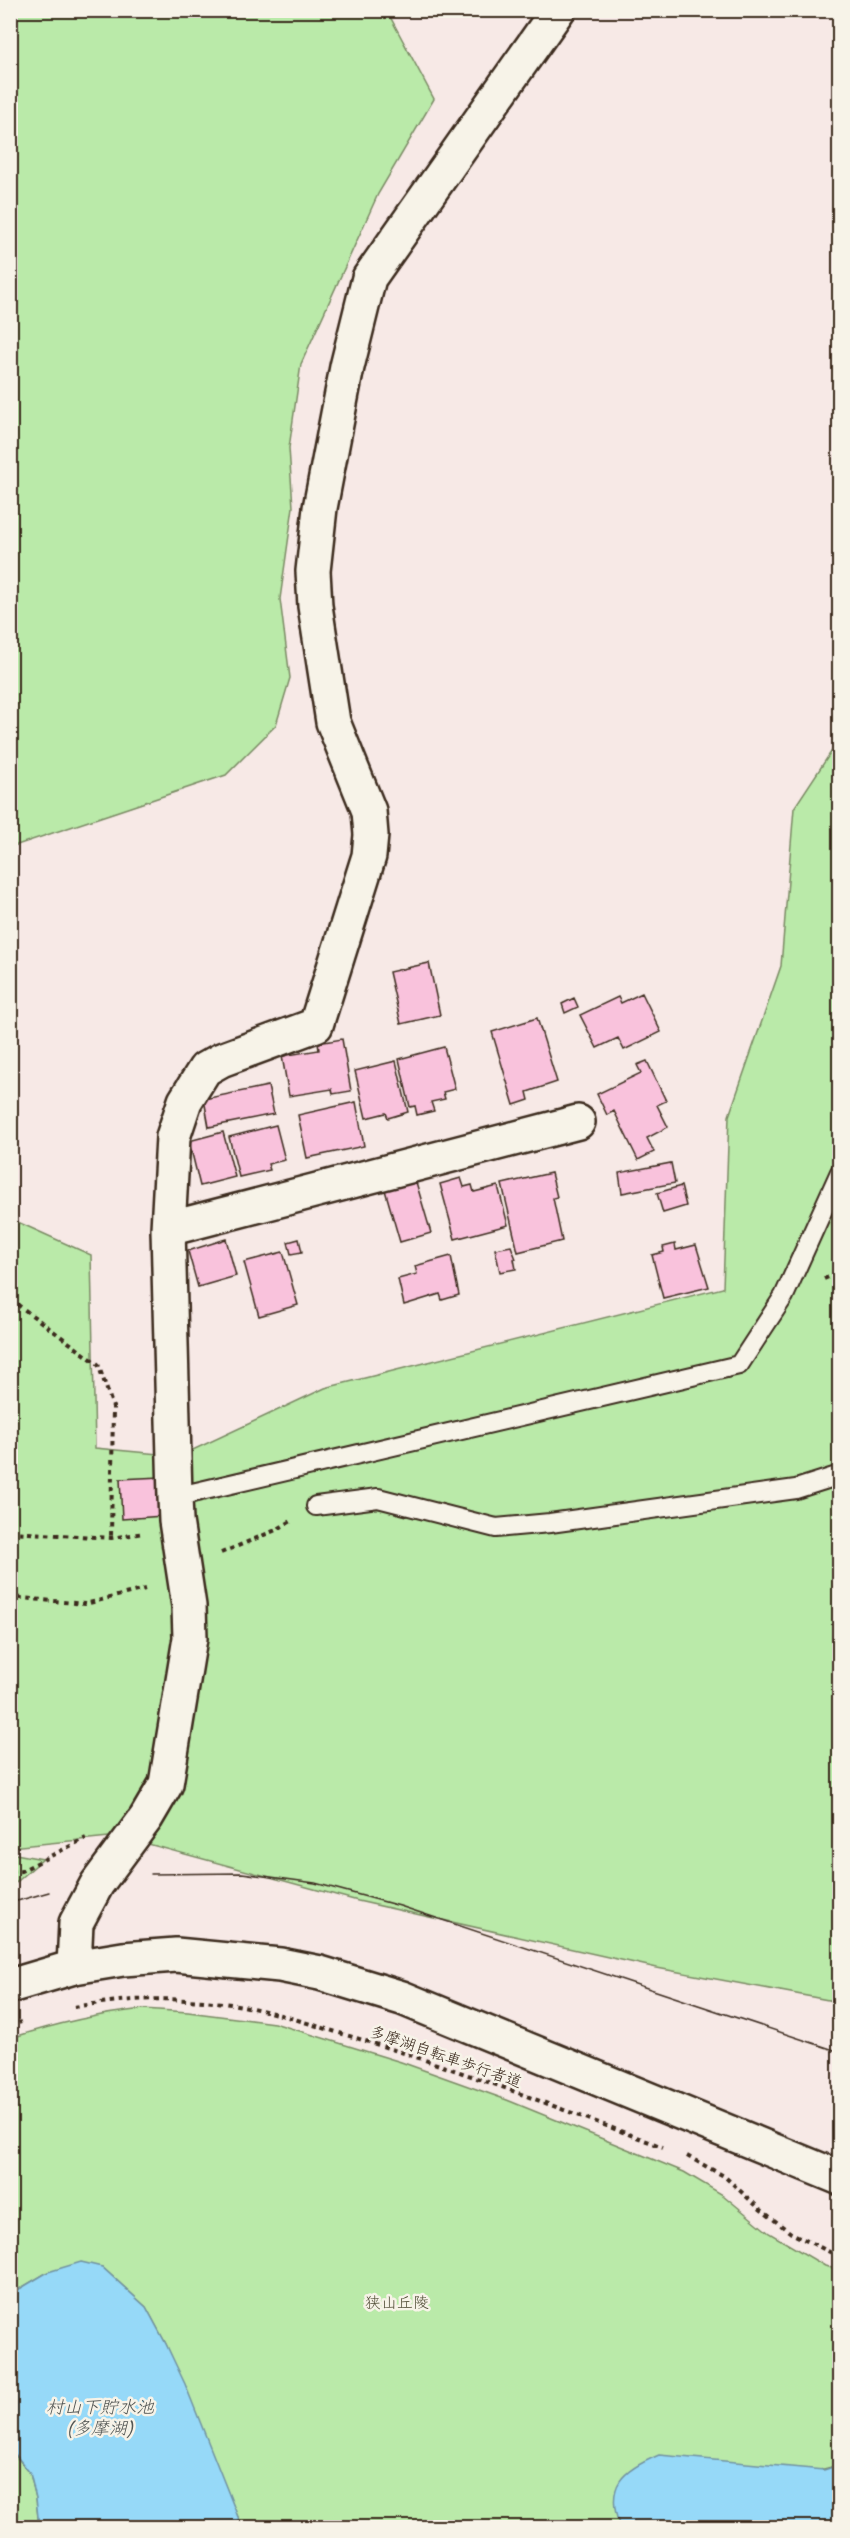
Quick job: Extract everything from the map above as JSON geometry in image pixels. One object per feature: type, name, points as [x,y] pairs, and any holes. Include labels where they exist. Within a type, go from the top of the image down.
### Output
[{"type":"street","points":[[75,1967],[76,1923],[97,1884],[146,1818],[166,1784],[190,1638],[189,1606],[177,1530],[175,1497],[168,1228],[173,1137],[185,1101],[205,1069],[221,1060],[316,1026],[369,856],[369,811],[333,722],[315,606],[313,571],[317,529],[347,367],[369,278],[558,10]]},
{"type":"street","points":[[168,1228],[578,1122]]},
{"type":"street","points":[[10,1986],[75,1967],[123,1959],[176,1955],[280,1965],[320,1973],[402,1998],[840,2178]]},
{"type":"lane","points":[[175,1497],[739,1365],[784,1296],[840,1172]]},
{"type":"lane","points":[[316,1506],[378,1498],[496,1528],[550,1523],[796,1489],[840,1475]]},
{"type":"path","points":[[10,1299],[98,1364],[112,1407],[111,1538]]},
{"type":"path","points":[[10,1532],[111,1538],[177,1530]]},
{"type":"path","points":[[10,1594],[21,1598],[85,1604],[145,1588]]},
{"type":"path","points":[[10,1872],[21,1871],[87,1837]]},
{"type":"path","name":"多摩湖自転車歩行者道","points":[[63,2009],[122,1999],[150,1998],[226,2003],[268,2012],[451,2068],[673,2150]]},
{"type":"path","points":[[10,2026],[30,2018]]},
{"type":"path","points":[[684,2155],[723,2176],[791,2233],[840,2257]]},
{"type":"green space","points":[[11,10],[387,11],[434,99],[378,194],[301,364],[289,448],[293,507],[280,599],[290,678],[276,725],[226,775],[11,847]]},
{"type":"green space","points":[[839,740],[839,2002],[657,1968],[358,1901],[119,1836],[11,1847],[11,1219],[91,1255],[95,1448],[180,1456],[325,1388],[723,1288],[729,1116],[781,966],[794,808]]},
{"type":"green space","points":[[10,1853],[43,1859],[11,1887],[10,1887]]},
{"type":"green space","name":"狭山丘陵","points":[[143,2009],[274,2023],[401,2062],[507,2100],[684,2172],[723,2195],[769,2233],[825,2266],[839,2270],[839,2465],[618,2523],[620,2527],[242,2527],[166,2344],[146,2307],[102,2267],[48,2272],[11,2294],[11,2038],[76,2020]]},
{"type":"green space","points":[[10,2449],[30,2473],[36,2498],[39,2527],[11,2527]]},
{"type":"water","name":"村山下貯水池 (多摩湖)","points":[[81,2262],[102,2267],[146,2307],[185,2384],[242,2527],[39,2527],[36,2498],[30,2473],[11,2449],[11,2294],[48,2272]]},
{"type":"water","points":[[659,2455],[824,2470],[839,2465],[839,2527],[620,2527],[614,2500],[620,2481],[635,2467]]},
{"type":"building","points":[[429,963],[440,1015],[401,1024],[389,972]]},
{"type":"building","points":[[642,993],[661,1032],[624,1050],[618,1038],[597,1048],[580,1015],[618,997],[621,1003]]},
{"type":"building","points":[[574,998],[578,1007],[565,1013],[562,1004]]},
{"type":"building","points":[[537,1018],[557,1082],[527,1092],[529,1100],[514,1105],[492,1032]]},
{"type":"building","points":[[342,1039],[351,1091],[333,1094],[332,1089],[289,1096],[282,1056],[319,1050],[318,1043]]},
{"type":"building","points":[[444,1047],[455,1089],[443,1092],[445,1099],[431,1102],[434,1111],[417,1115],[415,1106],[410,1107],[399,1059]]},
{"type":"building","points":[[396,1061],[408,1112],[388,1118],[386,1113],[366,1118],[355,1071]]},
{"type":"building","points":[[647,1061],[666,1101],[657,1105],[668,1127],[647,1138],[654,1152],[638,1160],[614,1111],[607,1115],[597,1094],[641,1073],[637,1065]]},
{"type":"building","points":[[268,1086],[274,1114],[209,1127],[204,1099]]},
{"type":"building","points":[[356,1102],[364,1146],[307,1158],[298,1115]]},
{"type":"building","points":[[276,1125],[285,1160],[268,1164],[270,1170],[239,1177],[229,1137]]},
{"type":"building","points":[[223,1132],[235,1177],[200,1186],[189,1141]]},
{"type":"building","points":[[671,1163],[675,1183],[622,1193],[619,1173]]},
{"type":"building","points":[[551,1173],[557,1197],[553,1198],[562,1241],[518,1252],[502,1184]]},
{"type":"building","points":[[461,1178],[464,1187],[472,1185],[474,1192],[498,1186],[508,1225],[455,1239],[440,1184]]},
{"type":"building","points":[[416,1182],[431,1233],[400,1242],[385,1190]]},
{"type":"building","points":[[681,1186],[686,1206],[663,1213],[657,1193]]},
{"type":"building","points":[[226,1239],[236,1276],[198,1287],[188,1251]]},
{"type":"building","points":[[299,1239],[302,1252],[291,1254],[288,1242]]},
{"type":"building","points":[[675,1244],[676,1250],[696,1245],[709,1287],[663,1298],[652,1255],[664,1252],[663,1247]]},
{"type":"building","points":[[511,1246],[516,1259],[514,1259],[516,1269],[500,1272],[495,1249]]},
{"type":"building","points":[[283,1252],[298,1305],[259,1316],[244,1262]]},
{"type":"building","points":[[451,1256],[459,1295],[442,1300],[440,1294],[404,1305],[398,1279],[417,1274],[415,1266]]},
{"type":"building","points":[[161,1477],[163,1516],[122,1519],[120,1479]]},
{"type":"tram line","points":[[151,1874],[242,1873],[315,1883],[400,1906],[840,2052]]},
{"type":"tram line","points":[[10,1903],[49,1892]]}]
